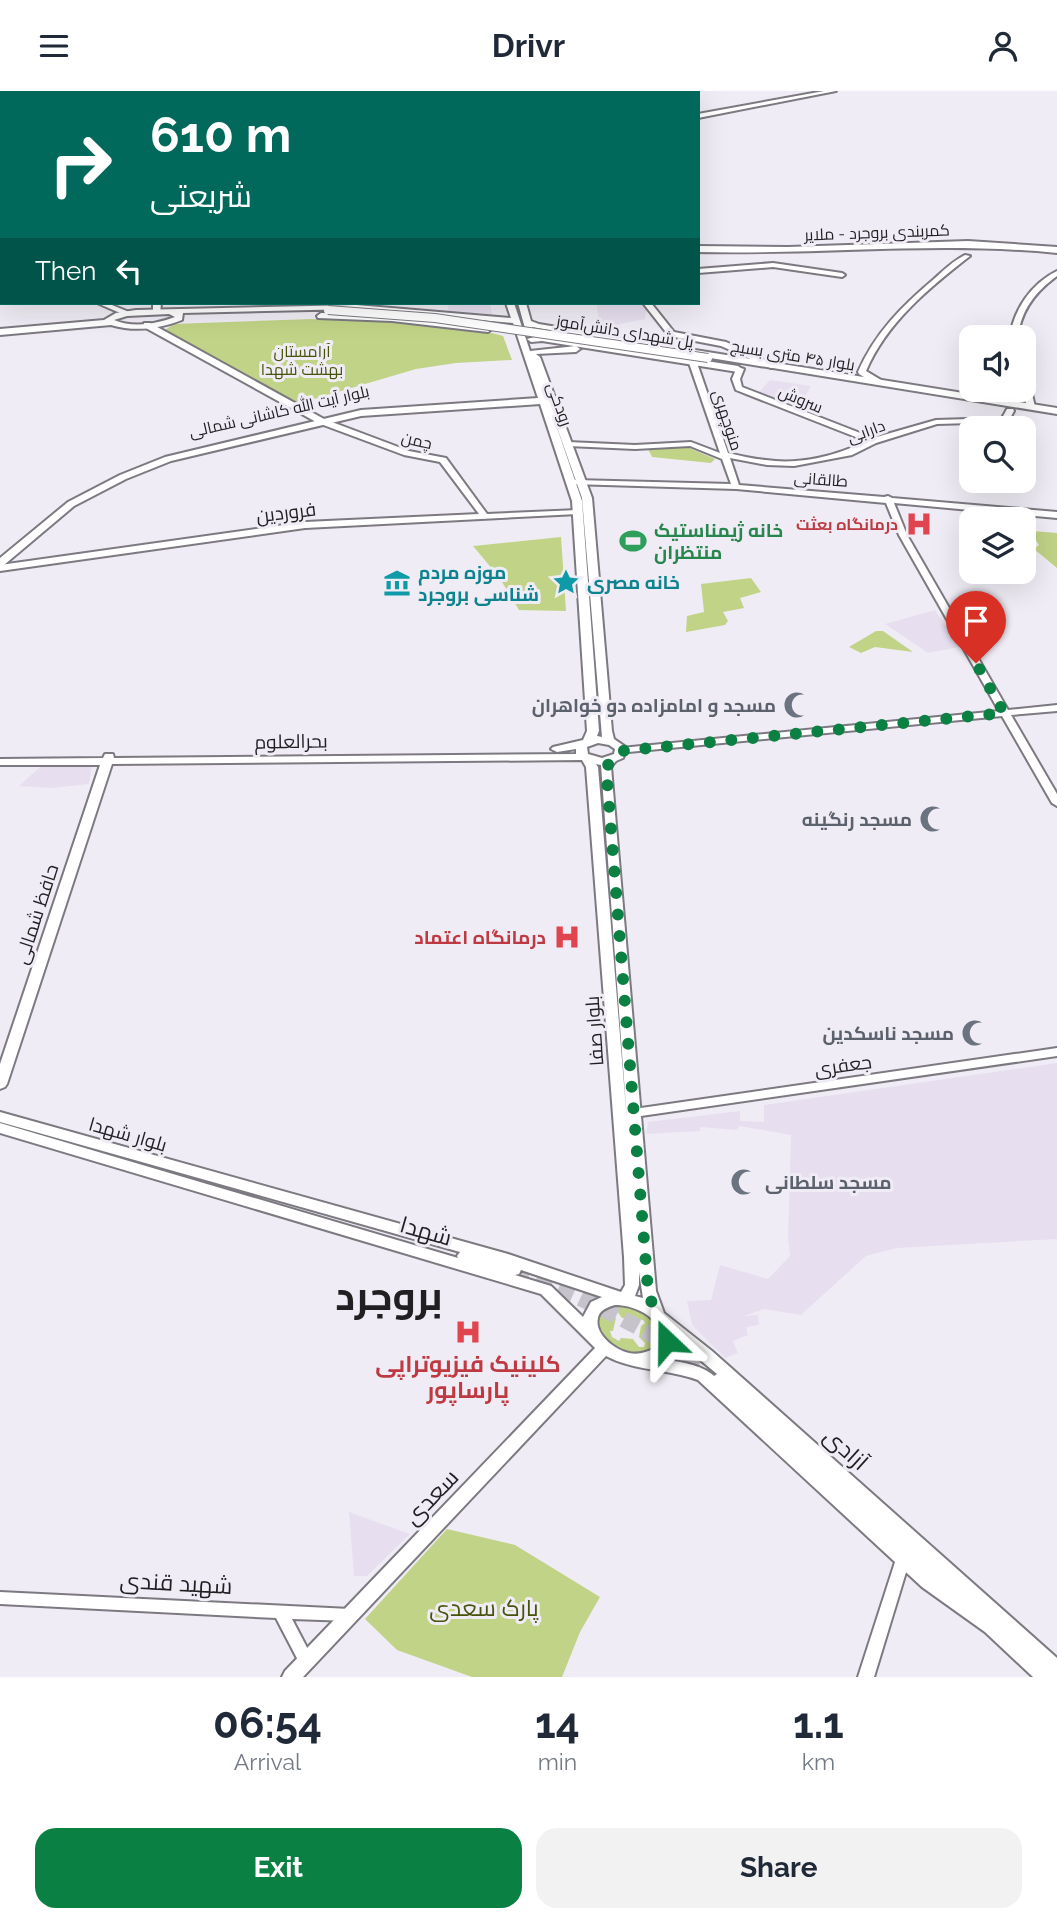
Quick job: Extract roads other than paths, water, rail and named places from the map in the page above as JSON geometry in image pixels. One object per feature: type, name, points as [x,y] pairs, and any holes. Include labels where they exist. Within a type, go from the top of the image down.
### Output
[{"type":"highway","name":"کمربندی بروجرد - ملایر","points":[[700,246],[798,251],[974,245],[1057,248]]},
{"type":"main road","name":"رودکی","points":[[511,305],[525,336],[577,482]]},
{"type":"main road","name":"رودکی","points":[[522,305],[525,336]]},
{"type":"main road","points":[[0,332],[112,317],[157,307],[178,314],[177,319]]},
{"type":"main road","points":[[0,326],[112,317],[147,325],[177,319],[372,308],[525,336]]},
{"type":"main road","points":[[169,311],[324,312],[508,331],[525,336]]},
{"type":"main road","name":"پل شهدای دانش‌آموز","points":[[324,312],[432,320],[722,362]]},
{"type":"main road","name":"بلوار ۴۵ متری بسیج","points":[[525,336],[693,363],[774,366],[1057,411]]},
{"type":"main road","name":"بلوار ۴۵ متری بسیج","points":[[525,336],[586,336],[722,362],[740,369],[1057,418]]},
{"type":"main road","name":"رودکی","points":[[546,399],[568,445],[577,482]]},
{"type":"main road","name":"بلوار آیت الله کاشانی شمالی","points":[[0,554],[60,504],[118,474],[178,450],[317,419],[394,409],[546,399]]},
{"type":"main road","name":"بلوار آیت الله کاشانی شمالی","points":[[0,566],[71,504],[136,471],[181,455],[317,419]]},
{"type":"main road","points":[[577,482],[589,509],[609,740]]},
{"type":"main road","name":"بلوار صفا","points":[[577,482],[593,731],[585,751],[592,767],[634,1113],[648,1290],[657,1315]]},
{"type":"main road","points":[[582,564],[594,564]]},
{"type":"main road","points":[[586,629],[599,629]]},
{"type":"main road","points":[[588,653],[600,653]]},
{"type":"main road","points":[[609,740],[617,743],[621,751],[610,761],[585,751],[609,740]]},
{"type":"main road","name":"بحرالعلوم","points":[[0,762],[585,751]]},
{"type":"main road","name":"بحرالعلوم","points":[[0,757],[108,758]]},
{"type":"main road","name":"حافظ شمالی","points":[[0,1084],[108,758]]},
{"type":"main road","name":"بلوار صفا","points":[[610,761],[606,767],[632,1280],[624,1298]]},
{"type":"main road","name":"بلوار شهدا","points":[[0,1117],[236,1192]]},
{"type":"main road","name":"بلوار شهدا","points":[[0,1128],[236,1192]]},
{"type":"main road","points":[[236,1192],[514,1270]]},
{"type":"main road","name":"شهدا","points":[[236,1192],[508,1259],[624,1298]]},
{"type":"main road","name":"شهدا","points":[[236,1192],[530,1285],[550,1294],[600,1344]]},
{"type":"main road","points":[[550,1294],[566,1289],[563,1278]]},
{"type":"main road","points":[[624,1298],[643,1304],[657,1315],[666,1331],[664,1348],[655,1357],[636,1360],[600,1344],[589,1323],[592,1311],[604,1301],[624,1298]]},
{"type":"main road","name":"آزادی","points":[[657,1315],[707,1355],[996,1623]]},
{"type":"main road","name":"سعدی","points":[[291,1677],[600,1344]]},
{"type":"main road","points":[[692,1371],[695,1358],[707,1355]]},
{"type":"main road","name":"آزادی","points":[[636,1360],[692,1371],[704,1376],[928,1582],[996,1623]]},
{"type":"main road","points":[[720,1379],[938,1577],[1057,1669]]},
{"type":"main road","points":[[996,1623],[1045,1677]]},
{"type":"street","points":[[700,111],[814,91]]},
{"type":"street","points":[[700,117],[833,91]]},
{"type":"street","points":[[848,377],[862,372],[888,323],[967,256]]},
{"type":"street","points":[[700,271],[774,265],[842,275]]},
{"type":"street","points":[[1018,325],[1024,305],[1034,291],[1057,273]]},
{"type":"street","points":[[104,305],[112,317]]},
{"type":"street","points":[[108,305],[130,314]]},
{"type":"street","points":[[648,305],[673,334],[723,344],[774,366]]},
{"type":"street","name":"چمن","points":[[147,325],[317,419],[407,453],[443,460],[484,515]]},
{"type":"street","name":"منوچهری","points":[[693,363],[736,487]]},
{"type":"street","name":"سروش","points":[[740,369],[736,379],[739,388],[810,419],[873,441]]},
{"type":"street","points":[[862,372],[878,382]]},
{"type":"street","points":[[1030,402],[1031,407]]},
{"type":"street","name":"دارابی","points":[[568,445],[635,447],[691,444],[725,457],[785,464],[845,454],[873,441],[936,422],[1005,420],[1010,411]]},
{"type":"street","name":"طالقانی","points":[[577,482],[736,487],[888,498],[1057,515]]},
{"type":"street","points":[[888,498],[1004,713],[1057,803]]},
{"type":"street","points":[[895,514],[920,501]]},
{"type":"street","name":"فروردین","points":[[0,566],[305,524],[578,512]]},
{"type":"street","points":[[621,751],[1057,708]]},
{"type":"street","name":"جعفری","points":[[634,1113],[1057,1052]]},
{"type":"street","points":[[866,1677],[903,1559]]},
{"type":"street","name":"شهید قندی","points":[[0,1598],[350,1615]]},
{"type":"street","points":[[281,1611],[306,1661]]},
{"type":"tunnel","points":[[514,1270],[620,1318],[671,1346],[720,1379]]},
{"type":"place","name":"درمانگاه بعثت","points":[[919,524]]},
{"type":"place","name":"خانه ژیمناستیک منتظران","points":[[633,541]]},
{"type":"place","name":"خانه مصری","points":[[566,582]]},
{"type":"place","name":"موزه مردم شناسی بروجرد","points":[[397,583]]},
{"type":"place","name":"مسجد و امامزاده دو خواهران","points":[[797,705]]},
{"type":"place","name":"مسجد رنگینه","points":[[933,819]]},
{"type":"place","name":"درمانگاه اعتماد","points":[[567,937]]},
{"type":"place","name":"مسجد ناسکدین","points":[[975,1033]]},
{"type":"place","name":"مسجد سلطانی","points":[[744,1182]]},
{"type":"place","name":"کلینیک فیزیوتراپی پارساپور","points":[[468,1332]]},
{"type":"district","name":"بروجرد","points":[[389,1296]]},
{"type":"park label","name":"آرامستان بهشت شهدا","points":[[302,360]]},
{"type":"park label","name":"پارک سعدی","points":[[484,1608]]}]
